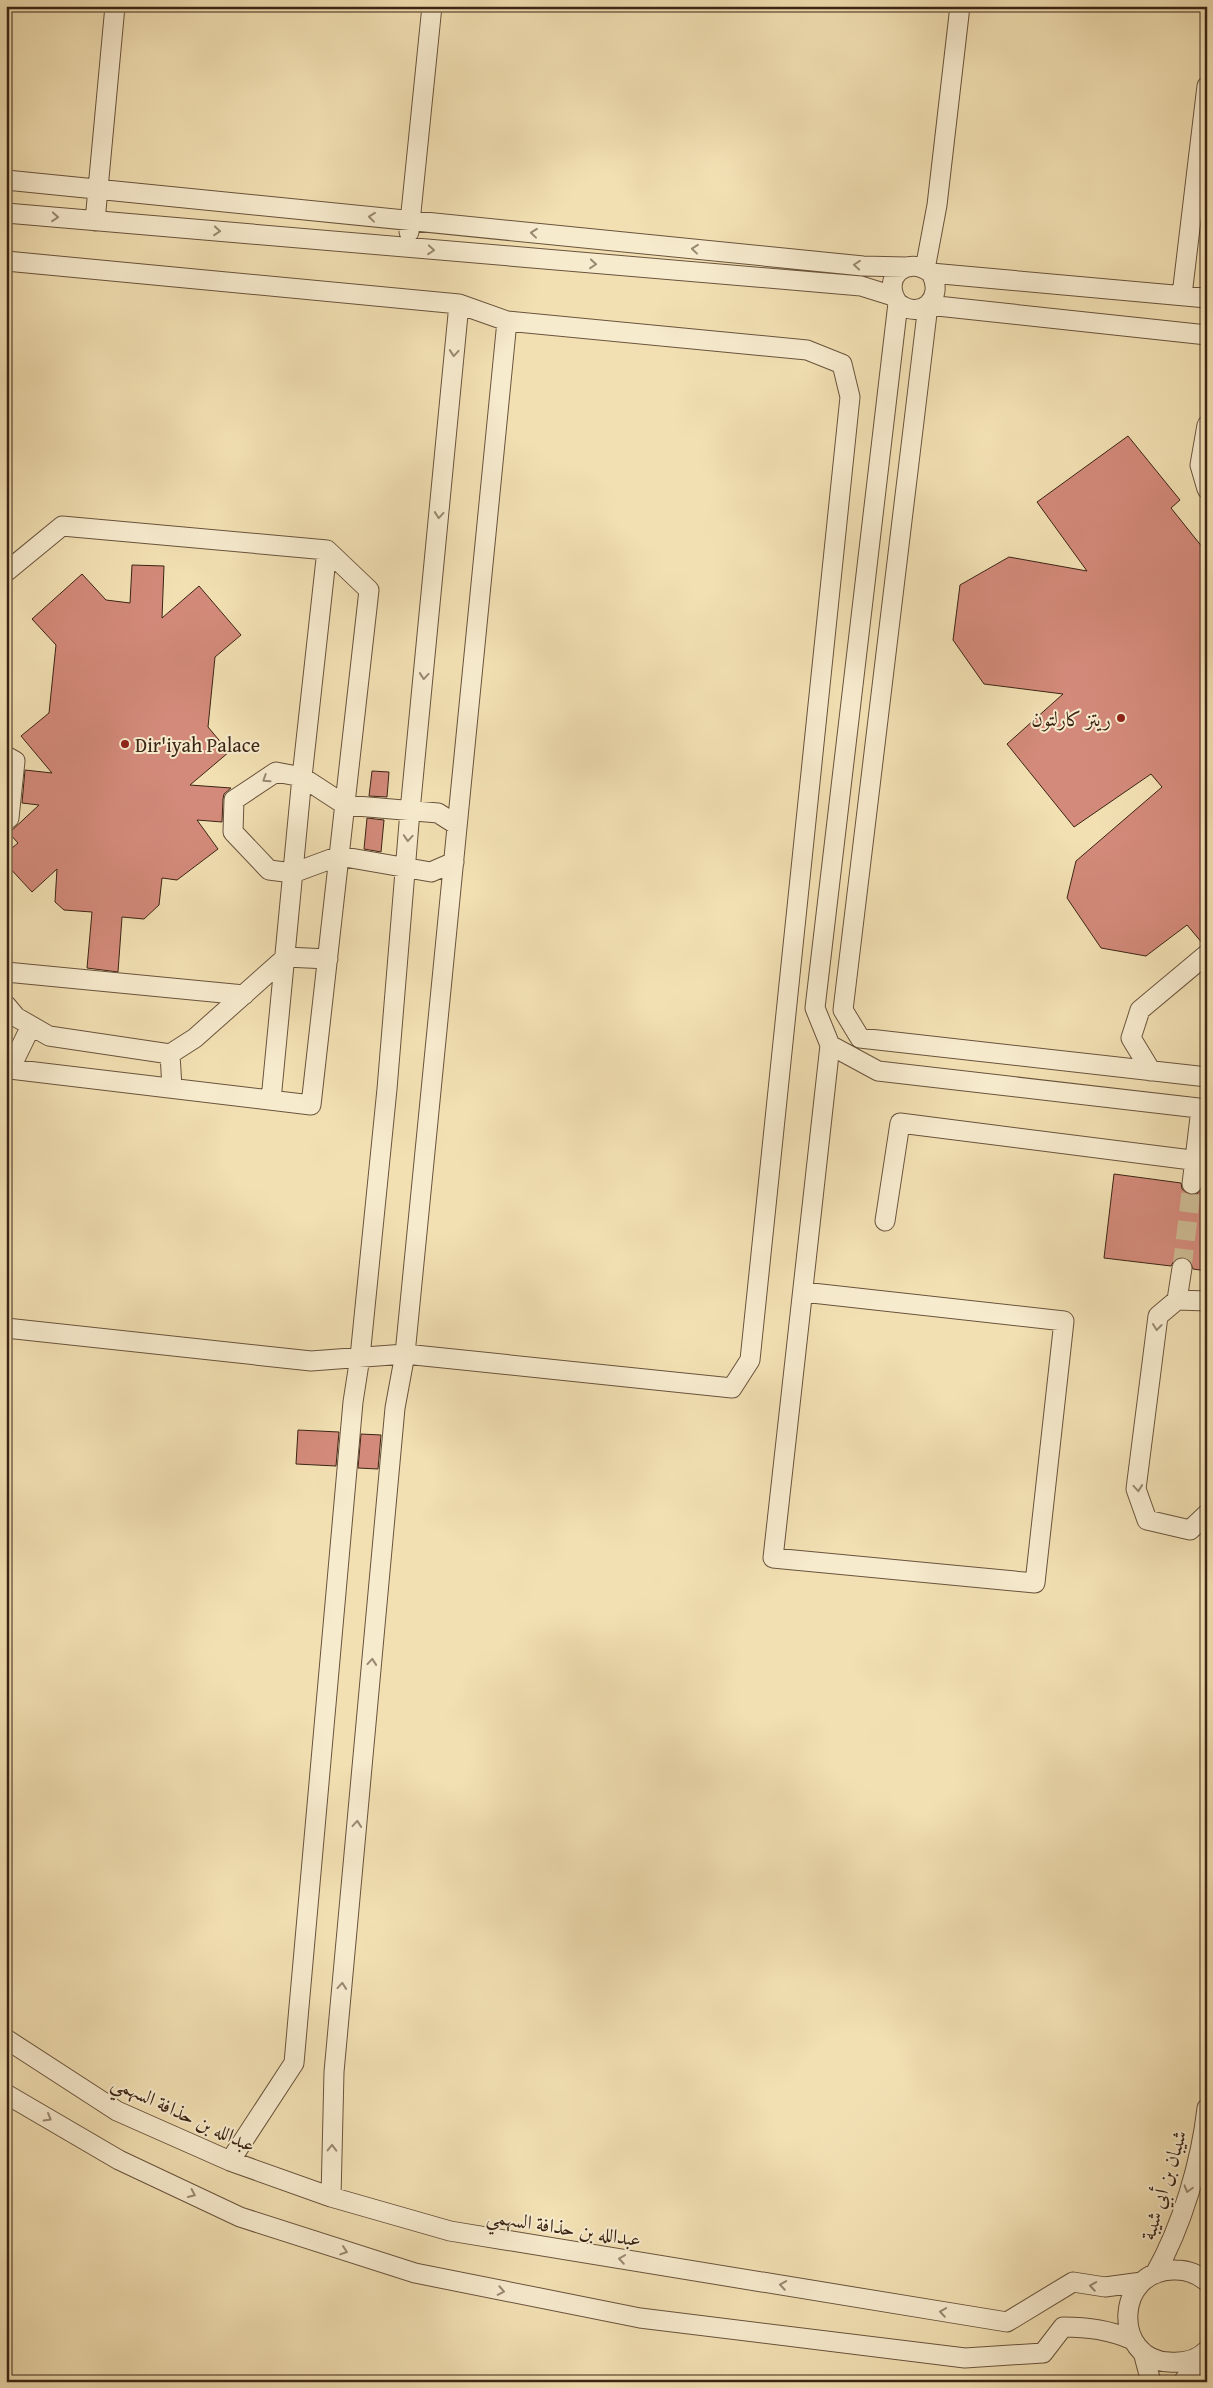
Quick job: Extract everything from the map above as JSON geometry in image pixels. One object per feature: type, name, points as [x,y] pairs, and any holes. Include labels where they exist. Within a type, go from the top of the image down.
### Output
[{"type":"street","points":[[95,221],[115,6]]},
{"type":"street","points":[[408,248],[409,221],[432,6]]},
{"type":"street","points":[[960,6],[928,271],[936,288],[934,298],[928,305],[843,1010],[860,1038],[1207,1078]]},
{"type":"street","points":[[1182,295],[1207,86]]},
{"type":"street","points":[[6,180],[863,266],[915,266],[928,271],[1207,298]]},
{"type":"street","points":[[6,213],[861,286],[895,300],[904,308],[913,310],[928,305],[1207,335]]},
{"type":"street","points":[[6,261],[459,304],[507,321],[807,350],[842,364],[850,397],[750,1360],[732,1388],[405,1354],[311,1361],[6,1328]]},
{"type":"street","points":[[803,1292],[1064,1321],[1035,1583],[773,1558],[830,1045],[814,1008],[895,300],[891,287],[894,277],[906,267]]},
{"type":"street","points":[[230,2161],[294,2063],[353,1402],[360,1357],[459,304]]},
{"type":"street","points":[[331,2197],[335,2062],[394,1418],[405,1354],[507,321]]},
{"type":"street","points":[[1207,425],[1200,465],[1207,489]]},
{"type":"street","points":[[6,572],[62,526],[327,550],[369,590],[311,1105],[8,1067],[31,1026]]},
{"type":"street","points":[[271,1100],[286,957],[292,873],[327,550]]},
{"type":"street","points":[[6,756],[15,761],[9,818],[6,820]]},
{"type":"street","points":[[454,862],[431,872],[339,856],[292,873],[269,870],[233,832],[234,800],[276,772],[302,777],[345,805],[438,813],[457,825]]},
{"type":"street","points":[[1151,1071],[1131,1038],[1140,1010],[1207,954]]},
{"type":"street","points":[[6,1005],[16,1017],[48,1036],[170,1054],[196,1038],[286,957],[328,959]]},
{"type":"street","points":[[6,972],[244,995]]},
{"type":"street","points":[[830,1045],[878,1071],[1204,1109],[1201,1161],[1192,1184]]},
{"type":"street","points":[[170,1054],[172,1088]]},
{"type":"street","points":[[885,1221],[900,1123],[1201,1161]]},
{"type":"street","points":[[1182,1268],[1177,1300],[1158,1316],[1136,1489],[1147,1520],[1198,1532],[1207,1514]]},
{"type":"street","points":[[1177,1300],[1207,1302]]},
{"type":"street","name":"عبدالله بن حذافة السهمي","points":[[6,2038],[117,2111],[230,2161],[331,2197],[450,2231],[1007,2322],[1073,2282],[1105,2288],[1148,2278],[1165,2269],[1186,2270],[1207,2282]]},
{"type":"street","points":[[6,2094],[119,2160],[240,2217],[415,2274],[640,2318],[965,2358],[1043,2353],[1063,2327],[1089,2327],[1114,2332],[1161,2362],[1182,2363],[1202,2355],[1207,2350]]},
{"type":"street","name":"شيبان بن أبي شيبة","points":[[1151,2382],[1138,2346],[1130,2335],[1126,2314],[1132,2293],[1148,2278],[1167,2253],[1204,2134],[1207,2108]]},
{"type":"street","points":[[1183,2382],[1207,2350]]},
{"type":"building","name":"ريتز كارلتون","points":[[1128,436],[1180,500],[1171,508],[1207,553],[1207,943],[1203,944],[1187,925],[1146,956],[1101,948],[1067,898],[1076,861],[1162,787],[1151,774],[1074,827],[1007,744],[1063,694],[984,684],[953,640],[960,585],[1009,557],[1087,571],[1037,502]]},
{"type":"building","name":"Dir'iyah Palace","points":[[132,565],[164,566],[162,618],[199,586],[241,635],[215,657],[208,727],[229,752],[190,785],[231,788],[224,794],[222,822],[197,820],[218,849],[177,880],[162,878],[159,905],[144,919],[122,917],[118,972],[87,968],[92,912],[64,910],[55,902],[57,869],[32,892],[6,864],[6,853],[18,843],[9,833],[39,805],[22,803],[25,770],[52,773],[21,736],[49,713],[56,645],[32,619],[82,574],[106,600],[130,603]]},
{"type":"building","points":[[372,771],[389,772],[387,797],[369,796]]},
{"type":"building","points":[[367,818],[384,820],[381,852],[364,849]]},
{"type":"building","points":[[1114,1174],[1181,1183],[1182,1189],[1190,1195],[1197,1194],[1203,1186],[1207,1186],[1207,1271],[1193,1269],[1189,1260],[1183,1257],[1174,1261],[1171,1266],[1104,1258]]},
{"type":"building","points":[[298,1430],[339,1432],[336,1466],[296,1464]]},
{"type":"building","points":[[361,1434],[381,1435],[378,1469],[358,1468]]},
{"type":"tunnel","points":[[1182,1268],[1192,1184]]},
{"type":"place","name":"ريتز كارلتون","points":[[1121,718]]},
{"type":"place","name":"Dir'iyah Palace","points":[[125,744]]}]
